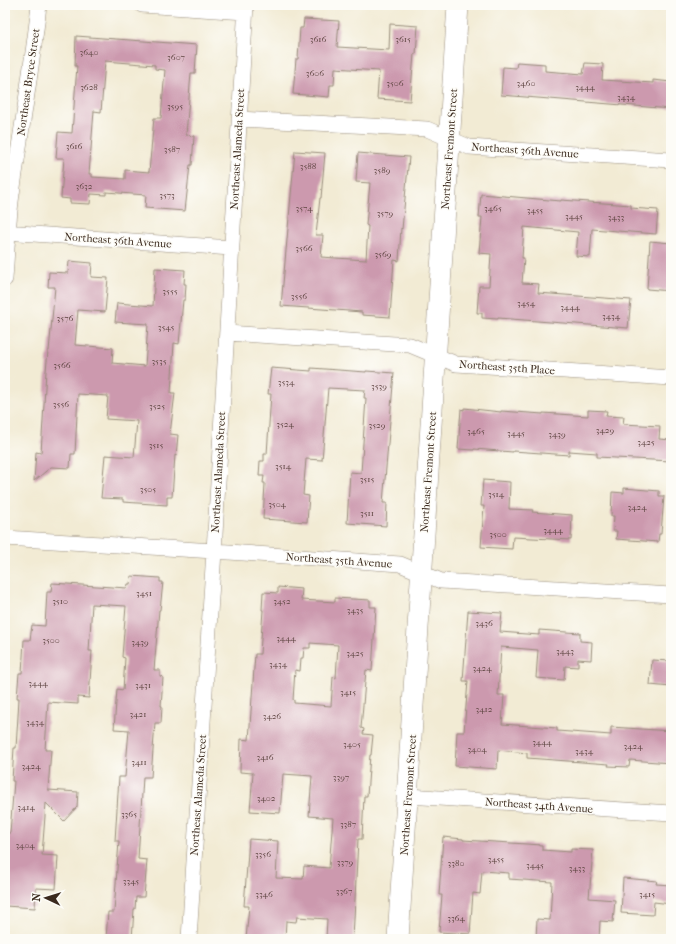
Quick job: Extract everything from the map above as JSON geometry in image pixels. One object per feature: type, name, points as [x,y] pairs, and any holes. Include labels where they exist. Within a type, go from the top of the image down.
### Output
[{"type":"main road","name":"Northeast Fremont Street","points":[[398,939],[458,5]]},
{"type":"street","name":"Northeast Bryce Street","points":[[5,279],[6,232],[39,5]]},
{"type":"street","points":[[142,5],[245,8]]},
{"type":"street","name":"Northeast Alameda Street","points":[[189,939],[214,551],[245,8]]},
{"type":"street","name":"Northeast 36th Avenue","points":[[239,119],[427,129],[469,147],[671,160]]},
{"type":"street","name":"Northeast 36th Avenue","points":[[6,232],[231,248]]},
{"type":"street","name":"Northeast 35th Place","points":[[226,333],[410,345],[456,364],[671,378]]},
{"type":"street","name":"Northeast 35th Avenue","points":[[5,538],[400,564],[441,581],[671,595]]},
{"type":"street","name":"Northeast 34th Avenue","points":[[408,796],[671,813]]},
{"type":"building","points":[[304,19],[339,21],[337,47],[389,50],[390,24],[418,26],[410,101],[377,99],[379,71],[335,68],[334,85],[330,85],[329,97],[293,94],[296,59],[298,59],[300,28],[303,28]]},
{"type":"building","points":[[76,36],[197,45],[195,73],[191,73],[186,135],[194,136],[192,165],[190,165],[185,211],[145,208],[146,195],[106,192],[106,195],[91,194],[90,204],[70,203],[70,199],[61,198],[64,158],[56,158],[58,132],[72,133],[77,66],[75,66]],"holes":[[[105,61],[155,65],[155,69],[165,70],[161,118],[154,118],[149,172],[125,170],[125,179],[92,177],[92,174],[89,174],[94,111],[101,112]]]},
{"type":"building","points":[[517,62],[545,64],[545,71],[583,74],[585,63],[603,64],[602,80],[653,83],[653,80],[671,82],[671,109],[501,95],[503,67],[516,68]]},
{"type":"building","points":[[295,151],[325,153],[316,235],[323,235],[321,257],[366,260],[368,226],[366,225],[370,183],[356,182],[358,153],[409,157],[399,261],[394,260],[390,317],[362,315],[362,312],[281,306]]},
{"type":"building","points":[[481,194],[631,205],[631,208],[658,210],[656,234],[592,229],[590,257],[576,256],[578,232],[524,227],[522,283],[539,284],[538,293],[631,300],[628,328],[482,318],[482,313],[477,313],[479,286],[489,286],[491,254],[479,253],[482,217],[479,217]]},
{"type":"building","points":[[650,241],[671,243],[671,291],[647,289]]},
{"type":"building","points":[[69,261],[92,263],[91,277],[108,278],[105,312],[78,310],[75,345],[113,348],[112,363],[145,366],[148,324],[115,322],[117,303],[153,306],[155,268],[185,270],[185,300],[183,300],[179,344],[174,343],[171,393],[175,393],[170,434],[178,435],[172,497],[167,497],[167,505],[123,502],[123,499],[101,498],[105,455],[134,457],[137,421],[106,419],[108,396],[78,394],[75,454],[71,454],[70,468],[51,467],[34,481],[36,452],[41,453],[46,371],[55,287],[48,287],[49,272],[68,273]]},
{"type":"building","points":[[271,368],[311,371],[311,368],[394,373],[383,503],[387,503],[386,526],[347,523],[350,472],[361,473],[366,398],[364,398],[365,390],[328,388],[322,460],[306,459],[303,495],[309,496],[307,522],[263,519],[265,483],[263,483],[264,476],[259,476],[260,461],[264,461],[264,454],[267,454],[271,394],[268,394]]},
{"type":"building","points":[[464,408],[501,412],[588,416],[588,410],[607,411],[606,416],[624,417],[623,424],[660,426],[659,439],[671,440],[671,461],[597,457],[597,453],[569,451],[569,455],[458,449],[461,409],[464,410]]},
{"type":"building","points":[[483,480],[510,482],[509,509],[533,510],[532,512],[572,515],[571,540],[513,537],[512,549],[481,547],[484,506],[481,506]]},
{"type":"building","points":[[624,488],[659,491],[659,496],[664,496],[661,534],[659,534],[658,542],[616,539],[617,531],[613,531],[614,516],[611,516],[612,492],[624,493]]},
{"type":"building","points":[[131,576],[160,578],[160,582],[163,582],[154,670],[160,670],[160,676],[163,677],[161,723],[155,723],[151,777],[143,777],[138,859],[147,860],[144,897],[136,897],[132,939],[106,939],[108,912],[114,912],[119,841],[115,841],[119,777],[125,777],[129,730],[114,729],[117,689],[123,690],[125,658],[122,657],[126,606],[92,604],[89,651],[92,651],[89,698],[78,697],[78,704],[48,702],[45,750],[51,750],[48,790],[78,792],[77,807],[64,821],[46,803],[42,855],[58,856],[56,889],[36,888],[35,908],[5,906],[7,833],[10,833],[14,781],[12,781],[14,748],[16,748],[19,698],[17,698],[19,673],[22,673],[24,640],[30,640],[32,625],[45,626],[47,592],[51,592],[52,583],[127,588],[128,584],[130,584]]},
{"type":"building","points":[[278,587],[302,589],[301,600],[335,602],[335,598],[370,600],[370,607],[376,607],[372,671],[366,670],[361,728],[364,729],[363,734],[373,735],[367,796],[364,796],[362,839],[358,839],[353,939],[326,939],[327,919],[297,917],[296,922],[286,921],[285,939],[246,939],[249,906],[244,906],[249,839],[278,841],[276,878],[303,879],[304,866],[329,868],[333,818],[309,816],[312,776],[283,774],[280,813],[250,811],[253,773],[240,772],[241,739],[249,740],[255,654],[260,654],[263,592],[278,593]],"holes":[[[310,643],[338,645],[336,678],[333,677],[331,706],[294,703],[295,670],[300,671],[301,658],[303,658],[304,648],[310,648]]]},
{"type":"building","points":[[468,611],[502,613],[500,632],[539,635],[539,630],[580,633],[580,641],[592,642],[591,660],[578,659],[578,667],[565,666],[564,680],[536,678],[538,650],[501,647],[498,695],[504,695],[502,724],[557,728],[557,731],[611,735],[611,727],[671,731],[671,763],[630,760],[629,767],[608,766],[609,764],[527,758],[527,753],[498,750],[497,769],[455,766],[457,732],[464,732],[468,681],[463,681]]},
{"type":"building","points":[[652,660],[671,661],[671,687],[650,685]]},
{"type":"building","points":[[443,837],[463,840],[542,845],[542,850],[571,852],[571,849],[593,850],[589,898],[615,900],[613,922],[600,921],[599,939],[536,939],[537,919],[550,920],[552,882],[509,879],[509,873],[482,871],[480,894],[473,893],[470,934],[439,932],[442,895],[439,895]]},
{"type":"building","points":[[623,878],[657,881],[656,884],[671,885],[671,904],[654,902],[653,915],[621,913]]}]
